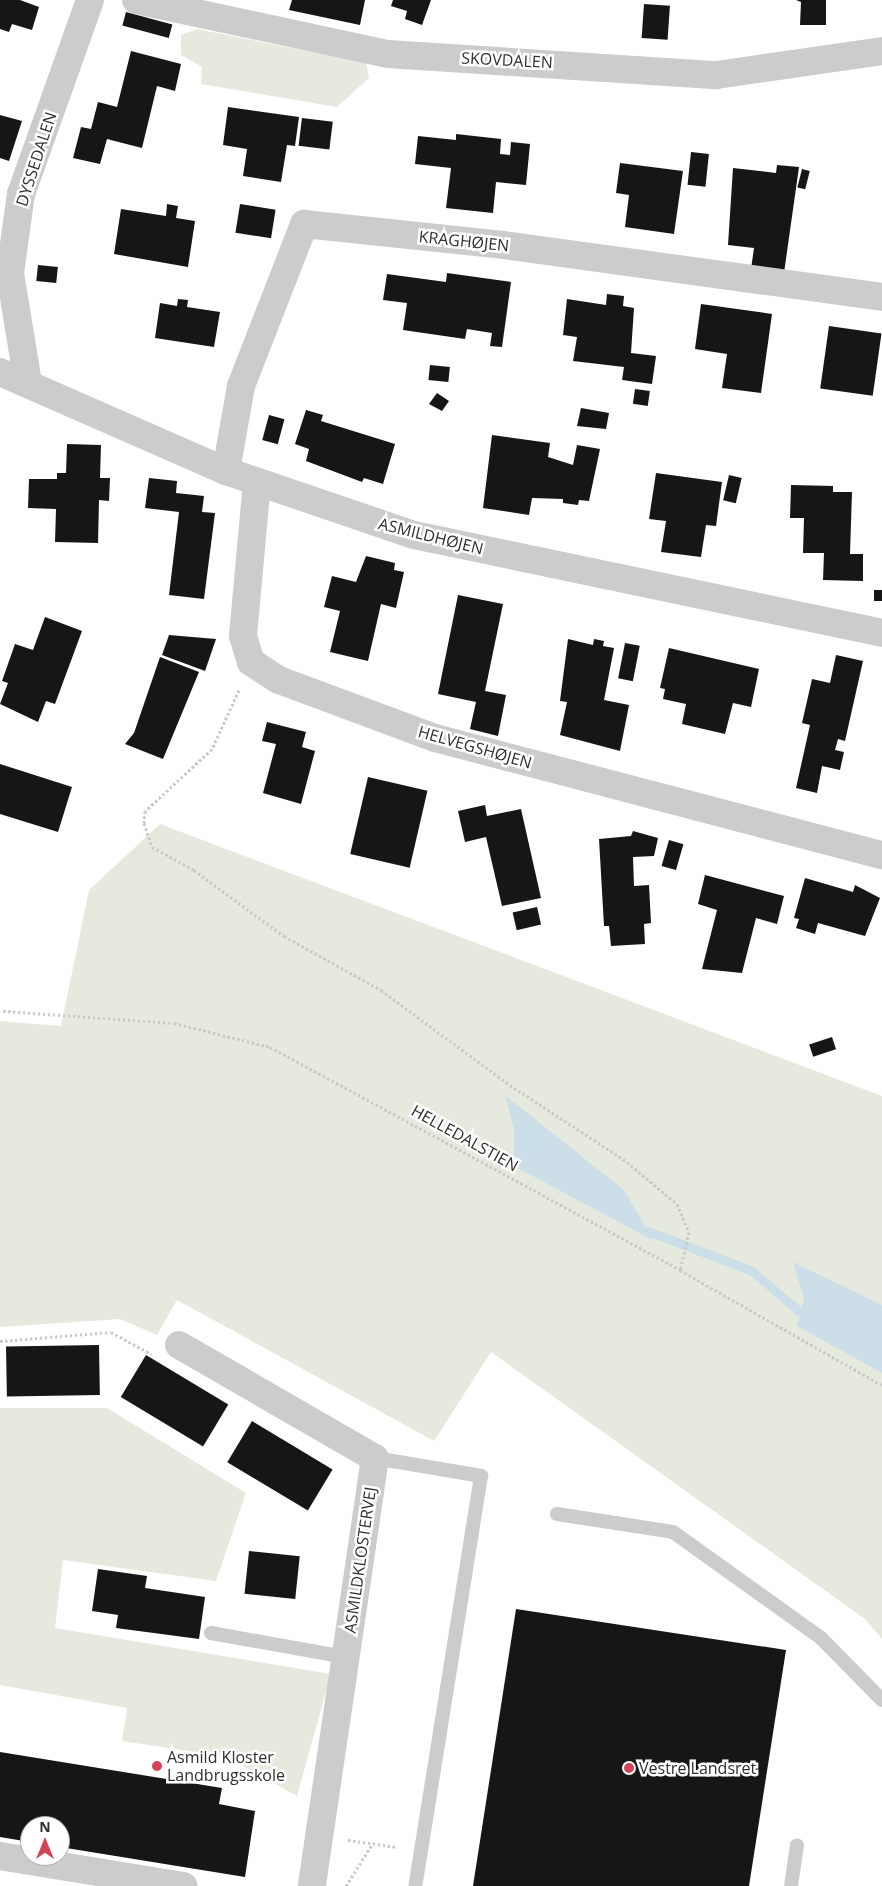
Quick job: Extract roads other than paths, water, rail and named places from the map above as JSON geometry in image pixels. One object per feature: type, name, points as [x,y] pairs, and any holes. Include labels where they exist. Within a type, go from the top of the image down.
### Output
[{"type":"street","name":"DYSSEDALEN","points":[[28,383],[10,273],[22,194],[90,0]]},
{"type":"street","name":"SKOVDALEN","points":[[136,0],[388,54],[716,75],[882,51]]},
{"type":"street","name":"KRAGHØJEN","points":[[226,471],[241,386],[304,224],[503,245],[882,297]]},
{"type":"street","name":"ASMILDHØJEN","points":[[0,372],[226,471],[414,535],[882,633]]},
{"type":"street","name":"HELVEGSHØJEN","points":[[257,482],[243,636],[251,662],[279,680],[435,738],[882,856]]},
{"type":"street","points":[[179,1345],[376,1458]]},
{"type":"street","name":"ASMILDKLOSTERVEJ","points":[[312,1886],[376,1458]]},
{"type":"street","points":[[0,1856],[184,1886]]},
{"type":"lane","points":[[376,1458],[480,1476],[415,1886]]},
{"type":"lane","points":[[557,1514],[672,1532],[821,1638],[882,1700]]},
{"type":"lane","points":[[212,1633],[346,1657]]},
{"type":"lane","points":[[791,1886],[797,1845]]},
{"type":"waterway","points":[[648,1231],[752,1271],[800,1312]]},
{"type":"place","name":"Asmild Kloster Landbrugsskole","points":[[157,1766]]},
{"type":"place","name":"Vestre Landsret","points":[[629,1768]]}]
